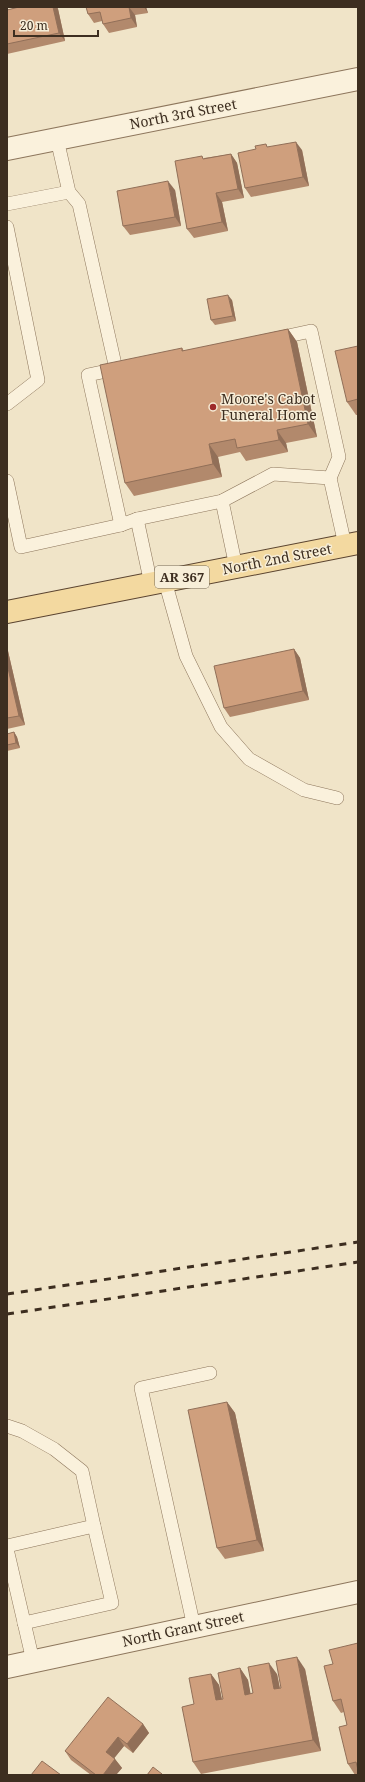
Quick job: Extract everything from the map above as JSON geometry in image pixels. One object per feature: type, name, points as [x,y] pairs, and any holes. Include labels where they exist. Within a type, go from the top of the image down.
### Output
[{"type":"main road","name":"North 2nd Street","points":[[7,612],[352,544]]},
{"type":"street","name":"North 3rd Street","points":[[7,149],[358,79]]},
{"type":"street","name":"North Grant Street","points":[[7,1667],[358,1592]]},
{"type":"lane","points":[[57,139],[69,192],[79,204],[116,369],[88,375],[121,525]]},
{"type":"lane","points":[[7,204],[69,192]]},
{"type":"lane","points":[[7,227],[38,380],[7,404]]},
{"type":"lane","points":[[264,341],[311,331],[339,457],[330,478],[352,544]]},
{"type":"lane","points":[[7,481],[21,547],[121,525],[137,519],[222,501],[273,474],[330,478]]},
{"type":"lane","points":[[222,501],[236,567]]},
{"type":"lane","points":[[137,519],[158,582],[186,656],[221,727],[249,759],[304,790],[337,798]]},
{"type":"lane","points":[[194,1627],[141,1388],[210,1373]]},
{"type":"lane","points":[[7,1426],[22,1431],[54,1449],[82,1471],[112,1603],[24,1623]]},
{"type":"lane","points":[[7,1546],[94,1526]]},
{"type":"lane","points":[[7,1549],[33,1661]]},
{"type":"building","points":[[19,7],[53,7],[59,33],[7,44],[7,10]]},
{"type":"building","points":[[86,7],[129,7],[131,18],[103,24],[100,12],[88,14]]},
{"type":"building","points":[[296,142],[303,177],[245,188],[238,153],[256,149],[255,146],[266,144],[267,147]]},
{"type":"building","points":[[231,154],[238,189],[216,193],[222,222],[187,229],[175,161],[202,156],[203,159]]},
{"type":"building","points":[[168,181],[175,217],[123,226],[117,191]]},
{"type":"building","points":[[228,295],[233,316],[211,320],[207,299]]},
{"type":"building","name":"Moore's Cabot Funeral Home","points":[[288,329],[308,424],[277,430],[279,440],[237,448],[235,439],[209,444],[213,464],[125,483],[100,365],[182,348],[182,351]]},
{"type":"building","points":[[358,346],[358,399],[347,402],[335,351]]},
{"type":"building","points":[[294,649],[303,691],[224,708],[214,666]]},
{"type":"building","points":[[7,664],[19,716],[7,718]]},
{"type":"building","points":[[14,732],[16,743],[7,745],[7,734]]},
{"type":"building","points":[[227,1402],[257,1540],[217,1548],[188,1410]]},
{"type":"building","points":[[358,1643],[358,1770],[356,1762],[348,1764],[339,1727],[347,1725],[341,1699],[333,1701],[324,1666],[333,1664],[329,1650]]},
{"type":"building","points":[[297,1657],[313,1740],[193,1762],[182,1707],[194,1704],[189,1678],[211,1674],[216,1700],[223,1699],[218,1673],[240,1668],[245,1695],[253,1693],[248,1667],[269,1663],[274,1689],[281,1688],[276,1661]]},
{"type":"building","points":[[108,1697],[143,1724],[127,1744],[118,1737],[106,1752],[115,1759],[103,1775],[96,1775],[65,1751]]},
{"type":"building","points":[[42,1761],[61,1775],[31,1775]]},
{"type":"building","points":[[153,1767],[162,1774],[147,1775]]},
{"type":"railway","points":[[7,1294],[358,1242]]},
{"type":"railway","points":[[7,1314],[358,1262]]},
{"type":"place","name":"Moore's Cabot Funeral Home","points":[[213,407]]}]
